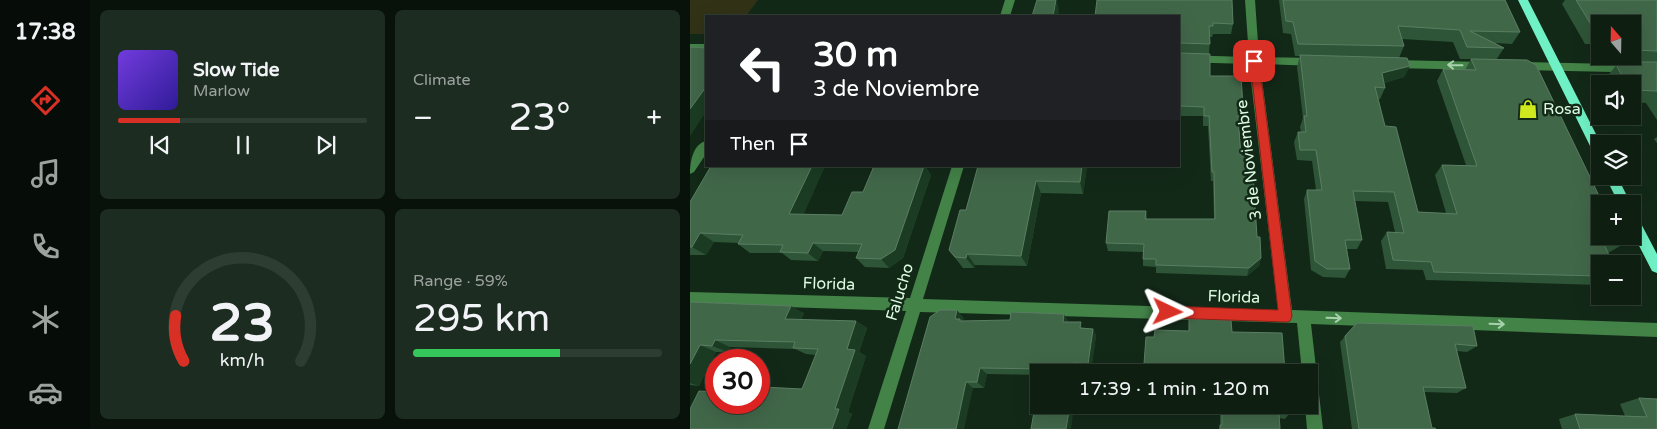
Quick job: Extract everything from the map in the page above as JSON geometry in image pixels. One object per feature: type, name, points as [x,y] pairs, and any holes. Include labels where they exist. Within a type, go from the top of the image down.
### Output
[{"type":"main road","points":[[1523,0],[1591,136]]},
{"type":"main road","points":[[1641,236],[1657,267]]},
{"type":"street","points":[[1005,15],[1010,0]]},
{"type":"street","name":"3 de Noviembre","points":[[1250,0],[1254,61],[1286,316]]},
{"type":"street","points":[[690,47],[705,47]]},
{"type":"street","points":[[1180,59],[1322,62]]},
{"type":"street","points":[[1381,64],[1657,69]]},
{"type":"street","points":[[690,169],[705,146]]},
{"type":"street","name":"Falucho","points":[[876,429],[958,167]]},
{"type":"street","name":"Florida","points":[[690,298],[1303,316],[1657,330]]},
{"type":"street","points":[[1303,316],[1315,429]]},
{"type":"shaded area","points":[[690,0],[758,0],[747,15],[705,15],[705,34],[690,34]]},
{"type":"building","points":[[1037,0],[1056,0],[1053,15],[1032,15]]},
{"type":"building","points":[[1097,0],[1232,0],[1233,24],[1213,23],[1213,26],[1209,26],[1210,44],[1180,43],[1180,15],[1095,15]]},
{"type":"building","points":[[1283,0],[1505,0],[1520,32],[1470,31],[1504,48],[1467,47],[1460,30],[1398,26],[1404,46],[1298,44],[1293,22],[1286,21]]},
{"type":"building","points":[[1576,0],[1657,0],[1657,51],[1641,50],[1641,15],[1591,15],[1591,24]]},
{"type":"building","points":[[690,47],[705,48],[705,88],[690,109]]},
{"type":"building","points":[[1180,53],[1210,54],[1210,76],[1241,76],[1243,107],[1242,116],[1238,116],[1241,156],[1252,156],[1257,237],[1260,237],[1261,258],[1249,268],[1156,265],[1156,259],[1143,259],[1144,244],[1106,243],[1109,211],[1146,211],[1145,219],[1215,219],[1214,172],[1212,172],[1209,116],[1204,116],[1204,107],[1180,106]]},
{"type":"building","points":[[1300,55],[1407,58],[1410,66],[1382,73],[1385,88],[1375,87],[1385,126],[1396,127],[1418,212],[1457,214],[1442,165],[1477,166],[1443,69],[1476,70],[1471,59],[1527,60],[1536,65],[1591,179],[1591,185],[1594,185],[1599,195],[1591,195],[1591,245],[1604,245],[1609,255],[1591,255],[1591,276],[1434,272],[1431,262],[1393,260],[1387,232],[1404,233],[1394,192],[1353,191],[1362,240],[1345,240],[1350,269],[1327,269],[1315,261],[1307,190],[1322,190],[1316,150],[1300,150],[1298,132],[1306,132],[1304,116],[1307,116]]},
{"type":"building","points":[[1641,62],[1657,62],[1657,91],[1641,90],[1641,75],[1622,75],[1617,67],[1618,65],[1641,65]]},
{"type":"building","points":[[710,167],[812,167],[789,214],[842,215],[852,192],[863,192],[874,167],[924,167],[895,250],[881,259],[856,258],[862,244],[813,243],[808,253],[780,252],[783,245],[738,244],[743,235],[700,233],[692,247],[690,247],[690,202]]},
{"type":"building","points":[[978,167],[1082,167],[1080,182],[1036,181],[1021,256],[967,254],[966,258],[955,257],[949,250],[960,210],[966,210]]},
{"type":"building","points":[[690,302],[791,306],[785,319],[856,321],[847,349],[855,350],[835,409],[839,409],[832,429],[690,429],[690,409],[699,391],[705,391],[705,414],[770,414],[770,387],[802,389],[818,349],[793,348],[795,342],[715,340],[712,346],[700,345],[690,364]]},
{"type":"building","points":[[940,310],[957,310],[955,319],[960,319],[960,321],[1010,320],[1011,312],[1064,314],[1063,322],[1081,322],[1080,328],[1093,329],[1088,364],[1030,364],[1030,369],[980,368],[977,382],[966,382],[956,429],[898,429],[930,317]]},
{"type":"building","points":[[1189,319],[1231,320],[1232,332],[1282,333],[1284,364],[1144,364],[1146,337],[1154,337],[1155,330],[1189,331]]},
{"type":"building","points":[[1357,323],[1473,326],[1477,346],[1455,344],[1466,388],[1423,387],[1432,428],[1436,429],[1359,429],[1345,336]]},
{"type":"building","points":[[1639,398],[1657,399],[1657,429],[1580,429],[1575,414],[1647,417]]},
{"type":"building","points":[[1034,414],[1068,414],[1066,429],[1031,429]]},
{"type":"building","points":[[1222,414],[1279,414],[1280,429],[1220,429],[1220,425],[1222,425]]},
{"type":"place","name":"Rosa","points":[[1528,109]]},
{"type":"route","points":[[1168,312],[1286,316],[1254,61]]}]
